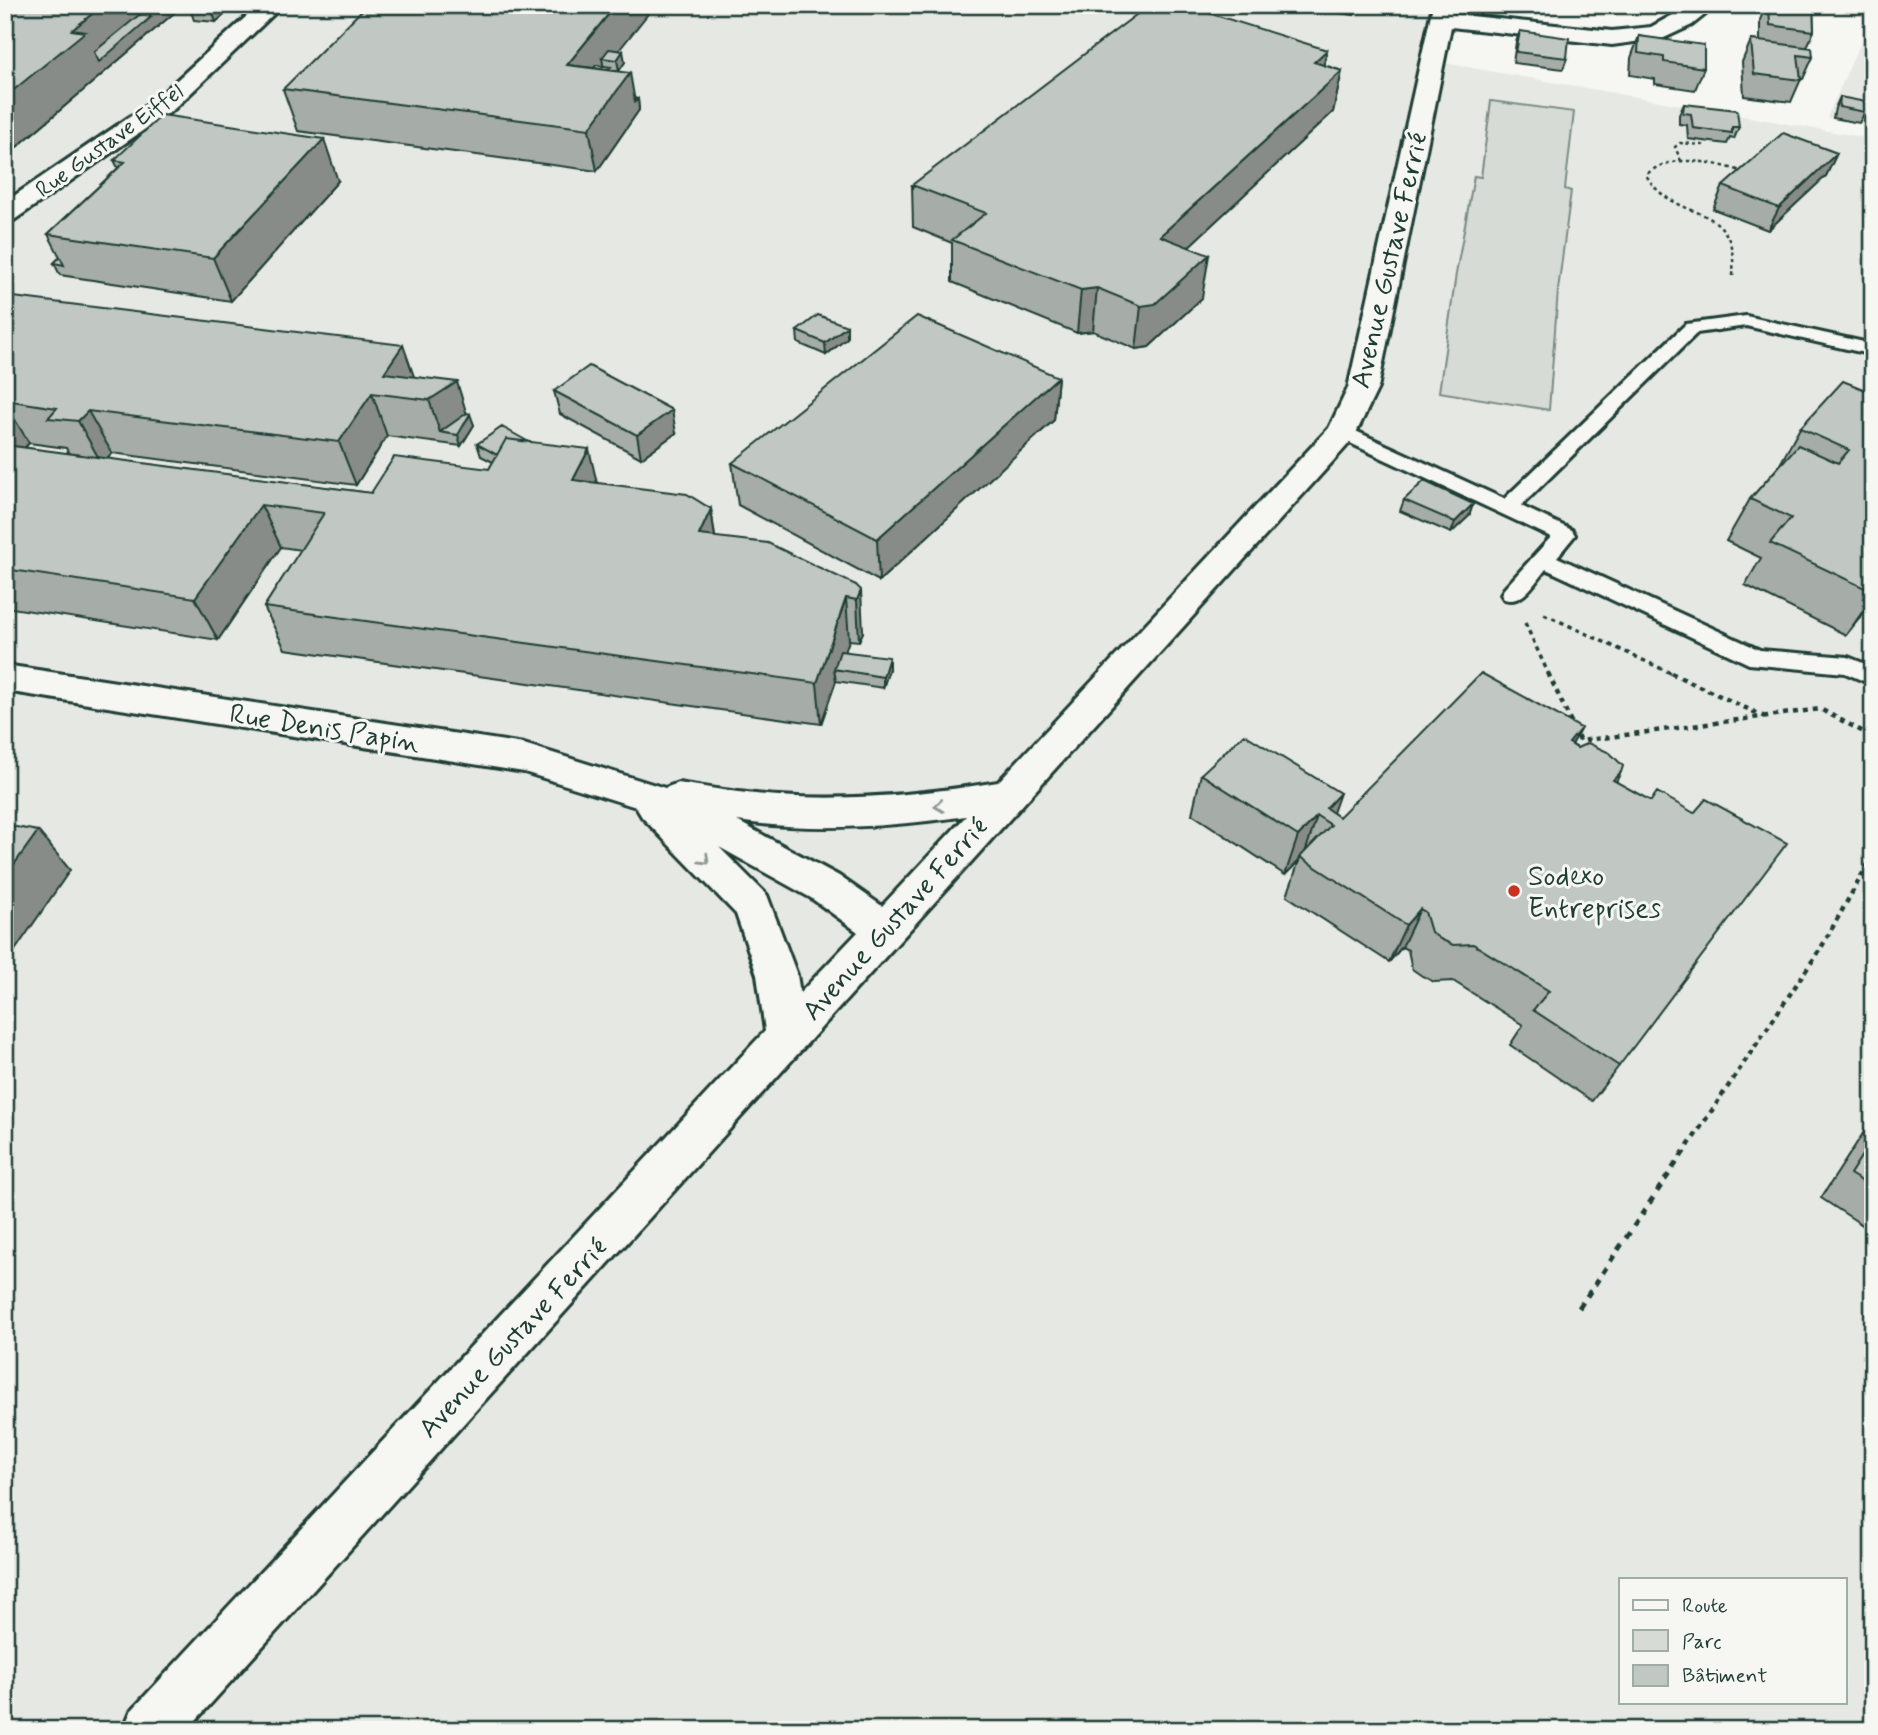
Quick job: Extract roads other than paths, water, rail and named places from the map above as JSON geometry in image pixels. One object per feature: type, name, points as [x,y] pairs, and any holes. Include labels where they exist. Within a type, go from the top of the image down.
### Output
[{"type":"street","name":"Rue Gustave Eiffel","points":[[5,214],[165,104],[272,5]]},
{"type":"street","points":[[1443,12],[1612,38],[1656,33],[1685,20],[1706,5]]},
{"type":"street","name":"Avenue Gustave Ferrié","points":[[150,1730],[1342,432],[1363,388],[1443,12]]},
{"type":"street","name":"Rue Denis Papin","points":[[5,678],[524,758],[641,793],[726,833],[825,887],[884,929]]},
{"type":"street","points":[[641,793],[686,842],[753,906],[777,975],[787,1036]]},
{"type":"street","name":"Rue Denis Papin","points":[[641,793],[777,811],[859,813],[943,806],[1007,795]]},
{"type":"lane","points":[[1507,508],[1692,328],[1746,321],[1873,350]]},
{"type":"lane","points":[[1342,432],[1565,535],[1513,597]]},
{"type":"lane","points":[[1543,559],[1757,658],[1848,665],[1873,677]]},
{"type":"place","name":"Sodexo Entreprises","points":[[1514,891]]}]
